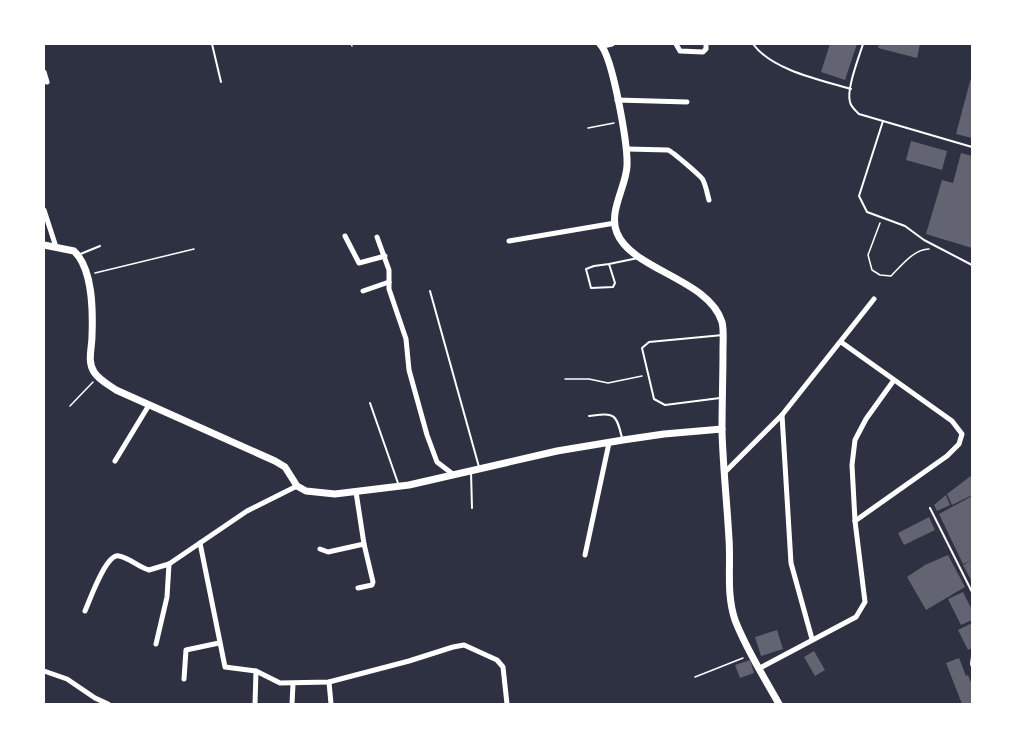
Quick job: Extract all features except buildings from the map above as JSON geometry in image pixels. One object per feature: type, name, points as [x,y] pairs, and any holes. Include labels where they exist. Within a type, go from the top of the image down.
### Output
[{"type":"street","points":[[612,44],[602,45],[609,58],[627,149],[627,168],[615,217],[616,232],[624,244],[641,257],[694,290],[712,306],[722,322],[724,397],[722,429],[729,542],[729,595],[735,620],[779,705]]},
{"type":"street","points":[[676,44],[680,51],[702,52],[706,49],[706,44]]},
{"type":"street","points":[[44,72],[47,82]]},
{"type":"street","points":[[617,100],[687,102]]},
{"type":"street","points":[[627,149],[668,150],[674,153],[690,170],[701,177],[709,200]]},
{"type":"street","points":[[44,210],[56,247]]},
{"type":"street","points":[[509,241],[615,223]]},
{"type":"street","points":[[345,236],[359,263],[384,256]]},
{"type":"street","points":[[377,237],[389,270],[389,282],[406,339],[409,370],[434,456],[437,462],[455,476]]},
{"type":"street","points":[[44,245],[74,250],[88,275],[92,336],[90,360],[97,377],[116,390],[285,466],[292,474],[297,486],[306,491],[335,494],[399,487],[557,452],[623,440],[722,429]]},
{"type":"street","points":[[363,291],[389,282]]},
{"type":"street","points":[[724,472],[782,415],[874,299]]},
{"type":"street","points":[[841,342],[952,421],[962,434],[959,444],[947,456],[855,521]]},
{"type":"street","points":[[760,668],[856,617],[865,602],[855,521],[852,465],[855,440],[866,419],[894,380]]},
{"type":"street","points":[[115,461],[149,405]]},
{"type":"street","points":[[782,415],[791,563],[812,639]]},
{"type":"street","points":[[585,555],[609,443]]},
{"type":"street","points":[[84,611],[105,567],[113,556],[129,559],[149,570],[169,564],[247,510],[297,486]]},
{"type":"street","points":[[356,492],[373,582],[372,585],[358,588]]},
{"type":"street","points":[[200,543],[225,667],[256,671],[280,683],[329,682],[464,645],[497,660],[502,667],[507,705]]},
{"type":"street","points":[[320,549],[328,552],[364,544]]},
{"type":"street","points":[[156,644],[167,597],[169,564]]},
{"type":"street","points":[[184,679],[186,650],[219,643]]},
{"type":"street","points":[[44,671],[67,679],[108,705]]},
{"type":"street","points":[[255,705],[256,671]]},
{"type":"street","points":[[329,682],[331,705]]},
{"type":"street","points":[[292,705],[293,684]]},
{"type":"street","points":[[91,705],[95,698]]},
{"type":"lane","points":[[212,44],[221,82]]},
{"type":"lane","points":[[753,44],[759,52],[775,64],[851,89]]},
{"type":"lane","points":[[862,44],[851,89],[850,102],[854,110],[859,114],[972,147]]},
{"type":"lane","points":[[883,121],[859,196],[867,212],[905,226],[935,246],[972,265]]},
{"type":"lane","points":[[78,255],[100,246]]},
{"type":"lane","points":[[609,264],[615,283],[613,287],[591,288],[586,269],[641,257]]},
{"type":"lane","points":[[430,291],[480,470]]},
{"type":"lane","points":[[723,335],[650,342],[642,348],[654,399],[665,405],[724,397]]},
{"type":"lane","points":[[370,403],[399,487]]},
{"type":"lane","points":[[589,416],[608,414],[614,417],[619,421],[623,440]]},
{"type":"lane","points":[[471,472],[472,508]]},
{"type":"lane","points":[[930,508],[972,592]]},
{"type":"lane","points":[[972,657],[972,667]]},
{"type":"path","points":[[588,128],[621,122]]},
{"type":"path","points":[[878,217],[880,225],[868,255],[872,270],[880,275],[891,276],[919,251],[935,246]]},
{"type":"path","points":[[88,275],[194,249]]},
{"type":"path","points":[[565,379],[590,379],[608,383],[649,375]]},
{"type":"path","points":[[70,406],[97,377]]},
{"type":"path","points":[[695,677],[752,654]]}]
